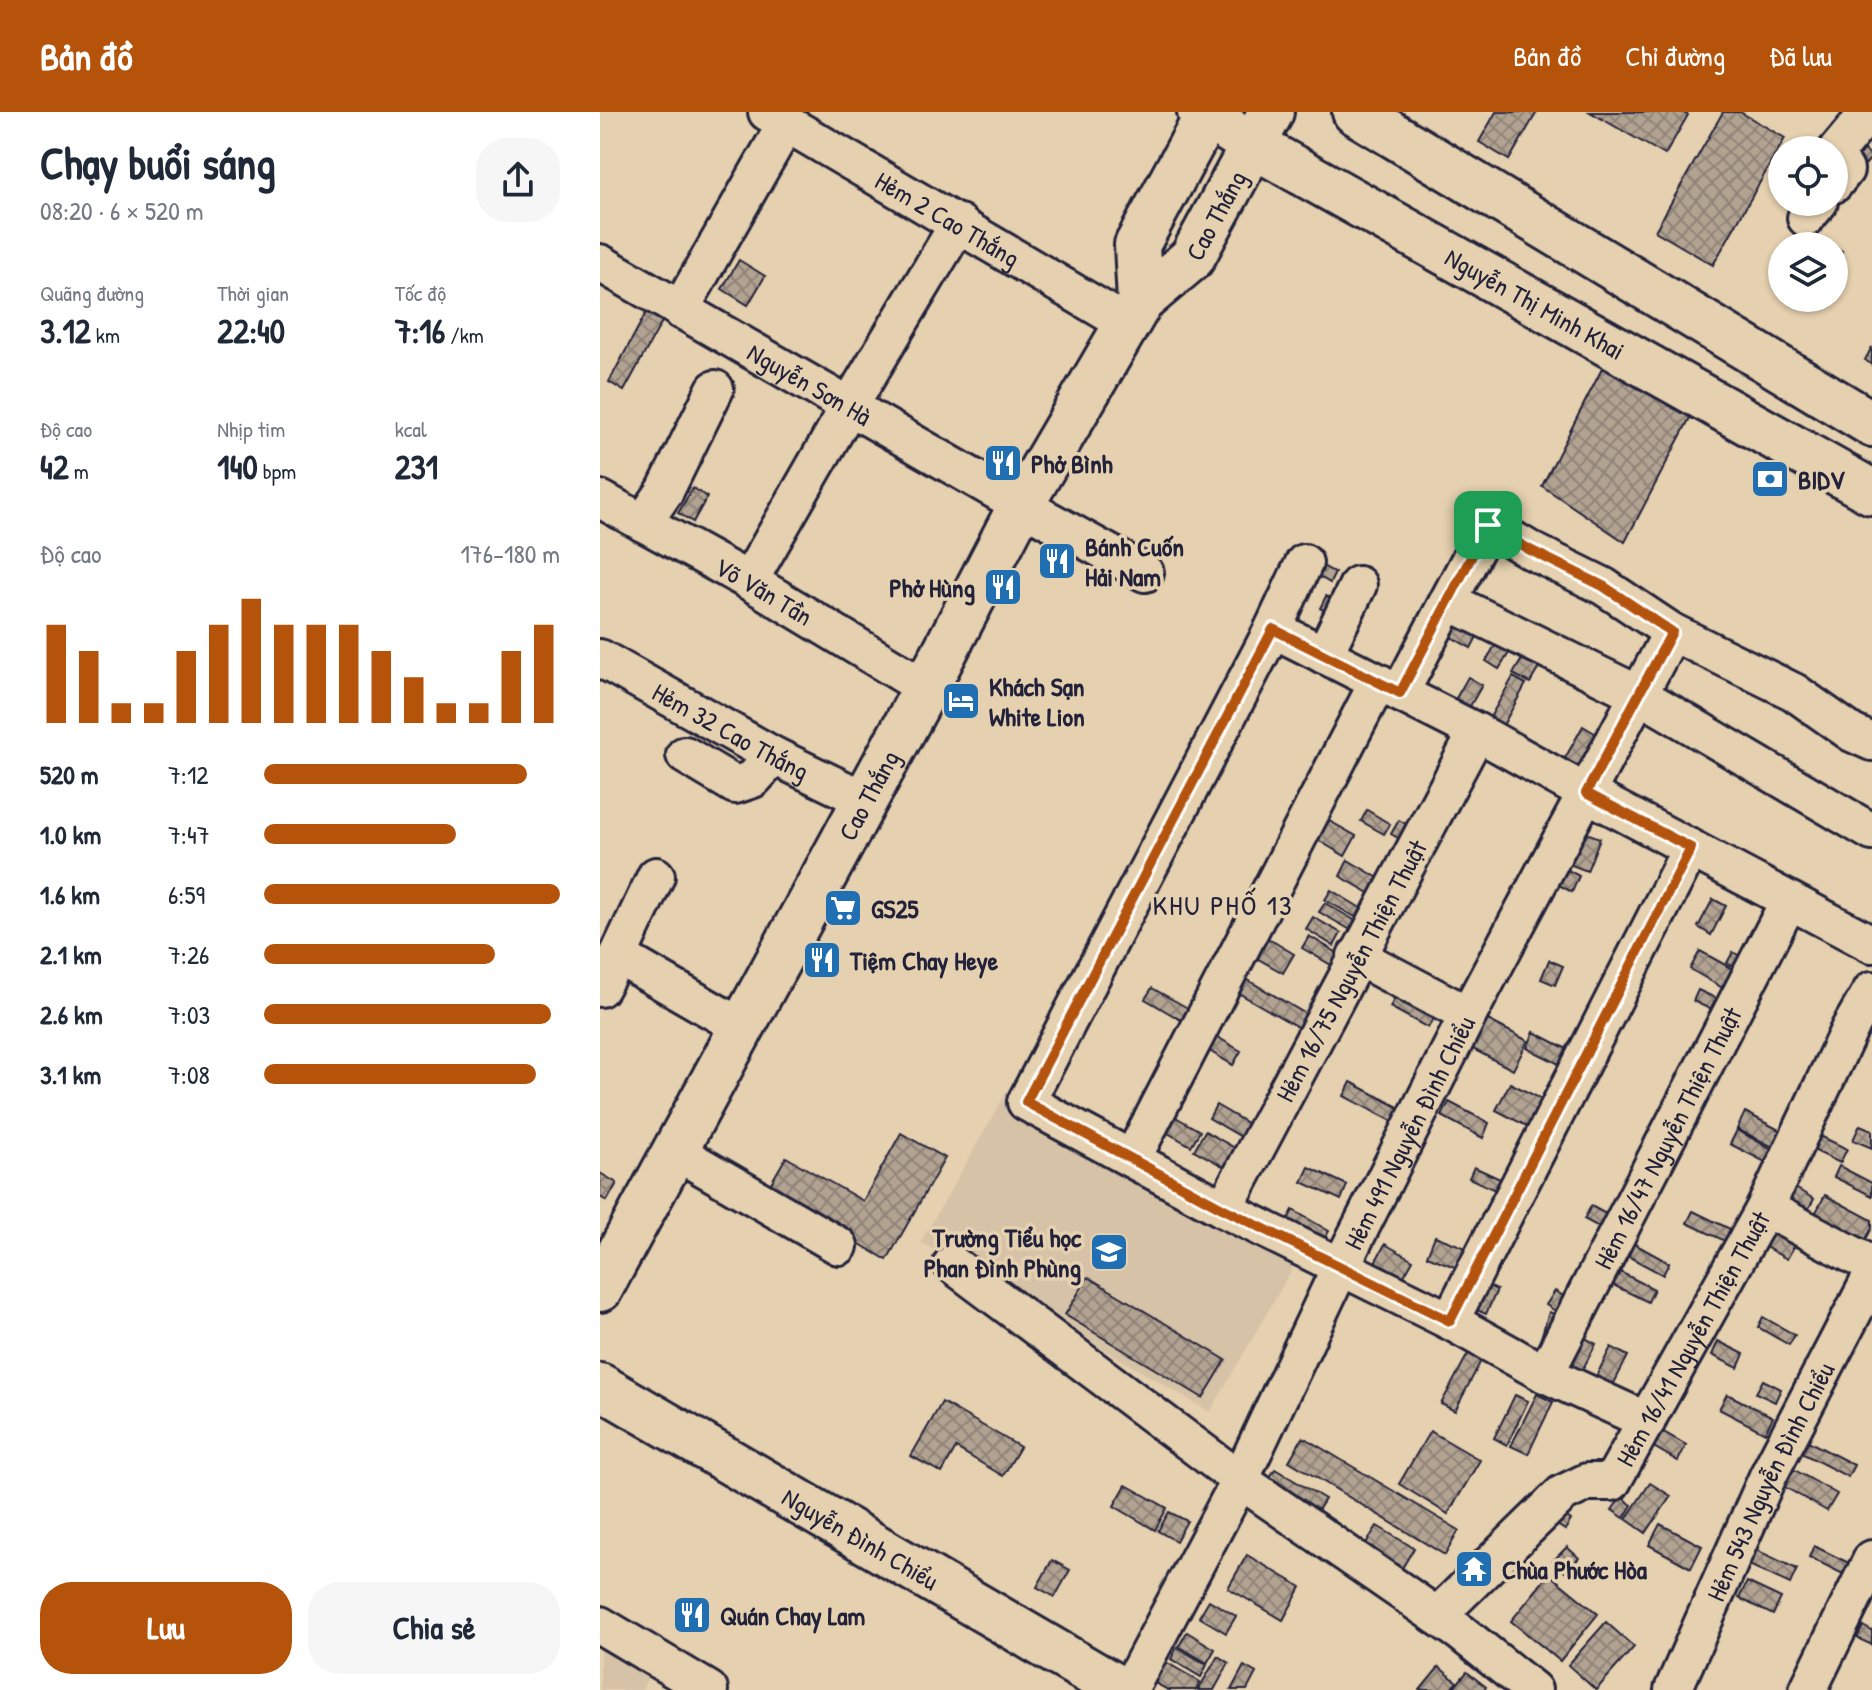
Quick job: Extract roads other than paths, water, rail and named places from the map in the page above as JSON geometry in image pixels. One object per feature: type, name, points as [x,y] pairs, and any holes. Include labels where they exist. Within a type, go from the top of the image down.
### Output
[{"type":"main road","points":[[1355,112],[1872,424]]},
{"type":"main road","name":"Nguyễn Thị Minh Khai","points":[[1205,114],[1262,129],[1872,492]]},
{"type":"main road","name":"Cao Thắng","points":[[1133,313],[1137,245],[1205,114]]},
{"type":"main road","name":"Cao Thắng","points":[[600,1289],[926,688],[1021,505],[1133,313],[1192,258],[1262,129]]},
{"type":"main road","name":"Nguyễn Đình Chiểu","points":[[600,1386],[1121,1690]]},
{"type":"street","points":[[1848,137],[1869,112]]},
{"type":"street","points":[[680,310],[777,117]]},
{"type":"street","name":"Hẻm 2 Cao Thắng","points":[[777,117],[959,223],[1133,313]]},
{"type":"street","points":[[749,581],[959,223]]},
{"type":"street","name":"Nguyễn Sơn Hà","points":[[600,263],[1145,573]]},
{"type":"street","points":[[643,523],[665,491],[715,389]]},
{"type":"street","name":"Võ Văn Tần","points":[[600,499],[749,581],[926,688]]},
{"type":"street","points":[[1132,1159],[1389,688],[1448,601],[1488,525],[1530,550],[1603,586],[1672,632],[1794,692],[1852,733],[1872,742]]},
{"type":"street","points":[[1304,563],[1273,629],[1026,1102],[1224,1209],[1450,1321],[1545,1374],[1647,1421]]},
{"type":"street","points":[[1324,655],[1358,585]]},
{"type":"street","points":[[1448,601],[1638,694],[1872,832]]},
{"type":"street","points":[[1273,629],[1477,732],[1872,944]]},
{"type":"street","name":"Hẻm 491 Nguyễn Ðình Chiểu","points":[[1129,1690],[1240,1480],[1340,1268],[1468,1015],[1672,632]]},
{"type":"street","name":"Hẻm 32 Cao Thắng","points":[[600,658],[774,756],[865,800]]},
{"type":"street","name":"Hẻm 16/75 Nguyễn Thiện Thuật","points":[[1224,1209],[1477,732]]},
{"type":"street","points":[[685,755],[735,785],[753,779],[774,756]]},
{"type":"street","points":[[1450,1321],[1691,848]]},
{"type":"street","points":[[600,988],[656,876]]},
{"type":"street","name":"Hẻm 16/47 Nguyễn Thiện Thuật","points":[[1545,1374],[1789,901]]},
{"type":"street","points":[[618,956],[741,1027]]},
{"type":"street","points":[[1356,956],[1468,1015]]},
{"type":"street","name":"Hẻm 16/41 Nguyễn Thiện Thuật","points":[[1437,1616],[1562,1494],[1587,1482],[1612,1482],[1765,1208],[1850,1028],[1872,990]]},
{"type":"street","points":[[675,1151],[839,1246]]},
{"type":"street","points":[[1765,1208],[1872,1265]]},
{"type":"street","points":[[952,1264],[1240,1480],[1437,1616],[1533,1690]]},
{"type":"street","name":"Hẻm 543 Nguyễn Ðình Chiểu","points":[[1673,1690],[1768,1476],[1872,1276]]},
{"type":"street","points":[[1808,1690],[1872,1559]]},
{"type":"street","points":[[600,1625],[709,1690]]},
{"type":"place","name":"Phở Bình","points":[[1003,463]]},
{"type":"place","name":"BIDV","points":[[1770,479]]},
{"type":"place","name":"Bánh Cuốn Hải Nam","points":[[1057,561]]},
{"type":"place","name":"Phở Hùng","points":[[1003,587]]},
{"type":"place","name":"Khách Sạn White Lion","points":[[961,701]]},
{"type":"place","name":"GS25","points":[[843,908]]},
{"type":"place","name":"Tiệm Chay Heye","points":[[822,960]]},
{"type":"place","name":"Trường Tiểu học Phan Đình Phùng","points":[[1109,1252]]},
{"type":"place","name":"Chùa Phước Hòa","points":[[1474,1569]]},
{"type":"place","name":"Quán Chay Lam","points":[[692,1615]]},
{"type":"district","name":"KHU PHỐ 13","points":[[1223,905]]}]
